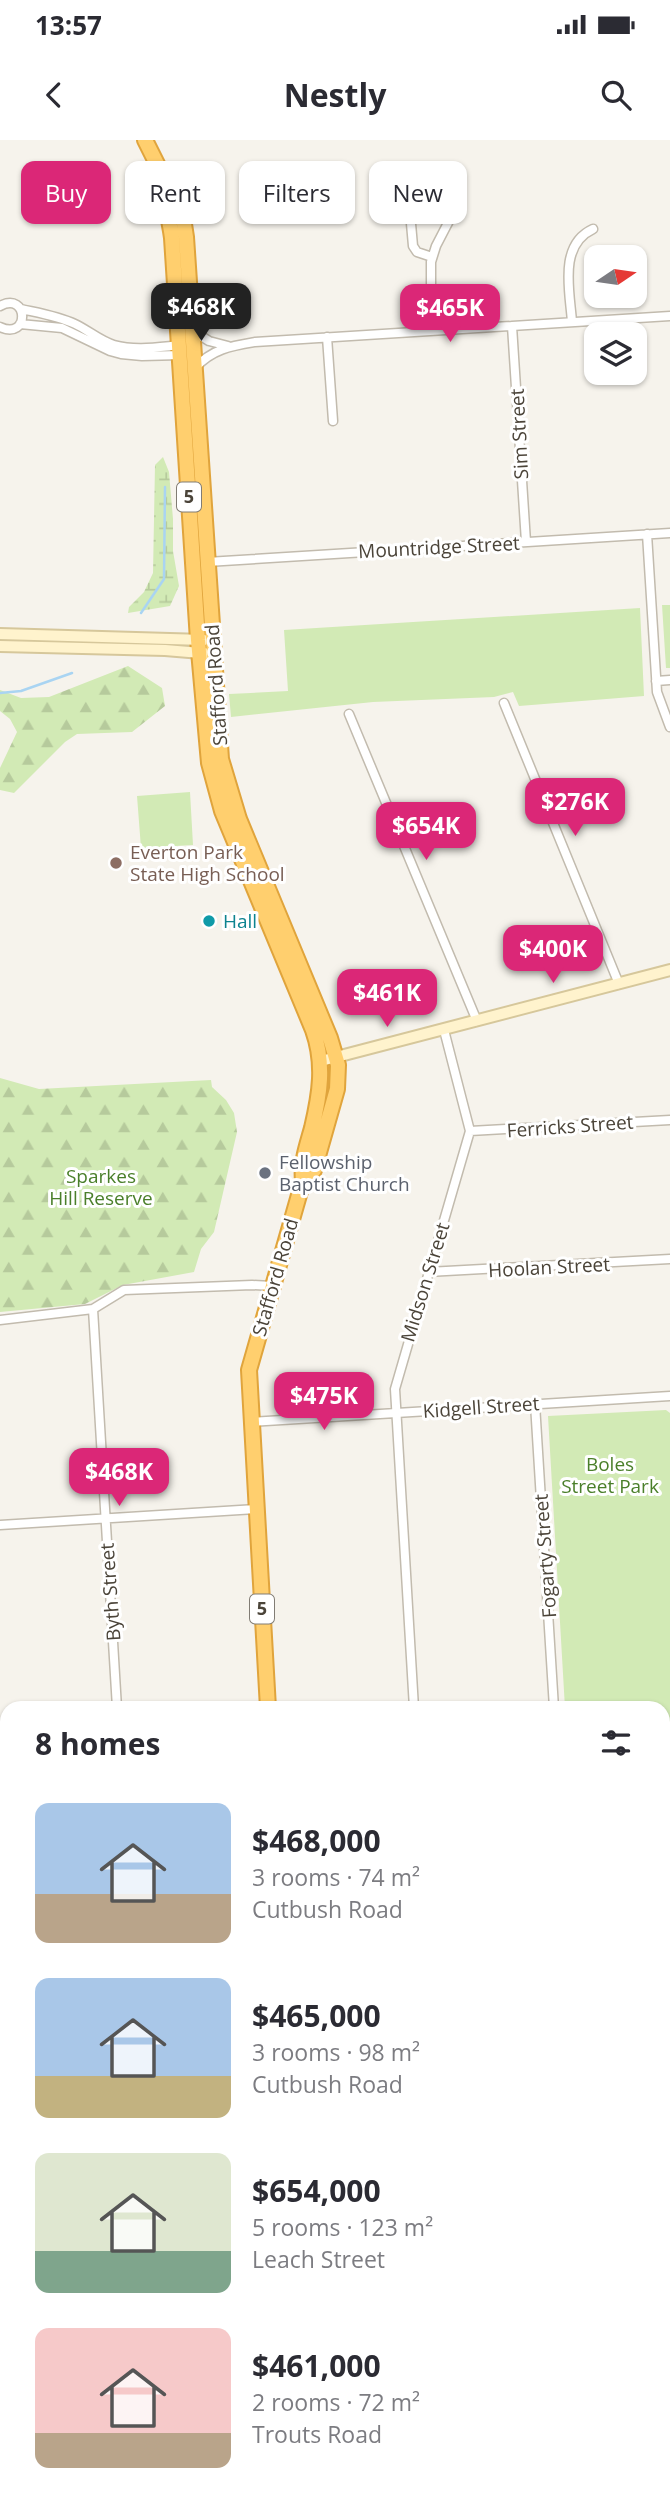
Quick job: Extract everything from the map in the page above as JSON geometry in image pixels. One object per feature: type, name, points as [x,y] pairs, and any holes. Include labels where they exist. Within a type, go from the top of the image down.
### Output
[{"type":"highway","name":"Stafford Road","points":[[145,140],[156,161]]},
{"type":"highway","name":"Stafford Road","points":[[169,224],[178,350],[206,647],[219,746],[231,798],[336,1058],[339,1073],[336,1099],[314,1170],[303,1181]]},
{"type":"highway","name":"Stafford Road","points":[[184,224],[207,562],[206,751],[217,797],[313,1030],[321,1061],[318,1101],[302,1165],[303,1181],[250,1362],[251,1422],[268,1701]]},
{"type":"main road","points":[[0,634],[206,647]]},
{"type":"main road","points":[[0,646],[206,647]]},
{"type":"main road","points":[[321,1061],[670,970]]},
{"type":"street","points":[[411,224],[413,246],[417,252],[432,257]]},
{"type":"street","points":[[431,331],[432,257],[448,224]]},
{"type":"street","points":[[572,322],[569,260],[580,238],[593,229]]},
{"type":"street","points":[[0,306],[11,302],[21,309],[71,322],[115,345],[132,349],[178,350]]},
{"type":"street","points":[[0,327],[11,330],[20,324],[23,317],[21,309]]},
{"type":"street","points":[[20,324],[62,328],[110,351],[130,356],[194,349],[209,341],[228,346],[327,337],[670,316]]},
{"type":"street","name":"Sim Street","points":[[512,326],[526,542]]},
{"type":"street","points":[[327,337],[333,421]]},
{"type":"street","points":[[194,349],[209,355],[228,346]]},
{"type":"street","name":"Mountridge Street","points":[[207,562],[670,533]]},
{"type":"street","points":[[647,534],[658,698],[670,727]]},
{"type":"street","points":[[656,681],[670,680]]},
{"type":"street","points":[[504,704],[619,984]]},
{"type":"street","points":[[349,714],[477,1021]]},
{"type":"street","points":[[444,1030],[470,1131]]},
{"type":"street","name":"Ferricks Street","points":[[470,1131],[670,1120]]},
{"type":"street","name":"Midson Street","points":[[414,1701],[396,1377],[470,1131]]},
{"type":"street","name":"Hoolan Street","points":[[428,1272],[670,1259]]},
{"type":"street","points":[[0,1321],[93,1309],[124,1290],[252,1284],[272,1286]]},
{"type":"street","name":"Byth Street","points":[[93,1309],[117,1701]]},
{"type":"street","name":"Kidgell Street","points":[[251,1422],[670,1396]]},
{"type":"street","name":"Fogarty Street","points":[[535,1404],[554,1701]]},
{"type":"street","points":[[0,1525],[256,1509]]},
{"type":"green space","points":[[163,457],[169,472],[173,551],[179,586],[170,606],[128,613],[129,607],[144,592],[153,573],[155,465]]},
{"type":"green space","points":[[662,605],[670,605],[670,668],[666,668]]},
{"type":"green space","points":[[640,608],[644,696],[519,706],[513,692],[494,697],[373,702],[231,717],[229,694],[288,691],[284,630]]},
{"type":"green space","points":[[128,666],[162,688],[165,706],[132,732],[77,734],[65,742],[14,793],[0,790],[0,768],[17,732],[10,719],[0,711],[0,690],[21,698],[49,697]]},
{"type":"green space","points":[[190,792],[193,845],[141,848],[137,796]]},
{"type":"green space","name":"Sparkes Hill Reserve","points":[[0,1078],[39,1089],[211,1080],[212,1087],[226,1100],[234,1113],[237,1132],[214,1232],[201,1249],[194,1272],[123,1285],[85,1304],[0,1312]]},
{"type":"green space","name":"Boles Street Park","points":[[666,1410],[670,1413],[670,1701],[565,1701],[548,1416]]},
{"type":"waterway","points":[[141,613],[164,579],[165,487]]},
{"type":"waterway","points":[[0,693],[21,691],[72,673]]},
{"type":"place","name":"Everton Park State High School","points":[[116,863]]},
{"type":"place","name":"Hall","points":[[209,921]]},
{"type":"place","name":"Fellowship Baptist Church","points":[[265,1173]]}]
